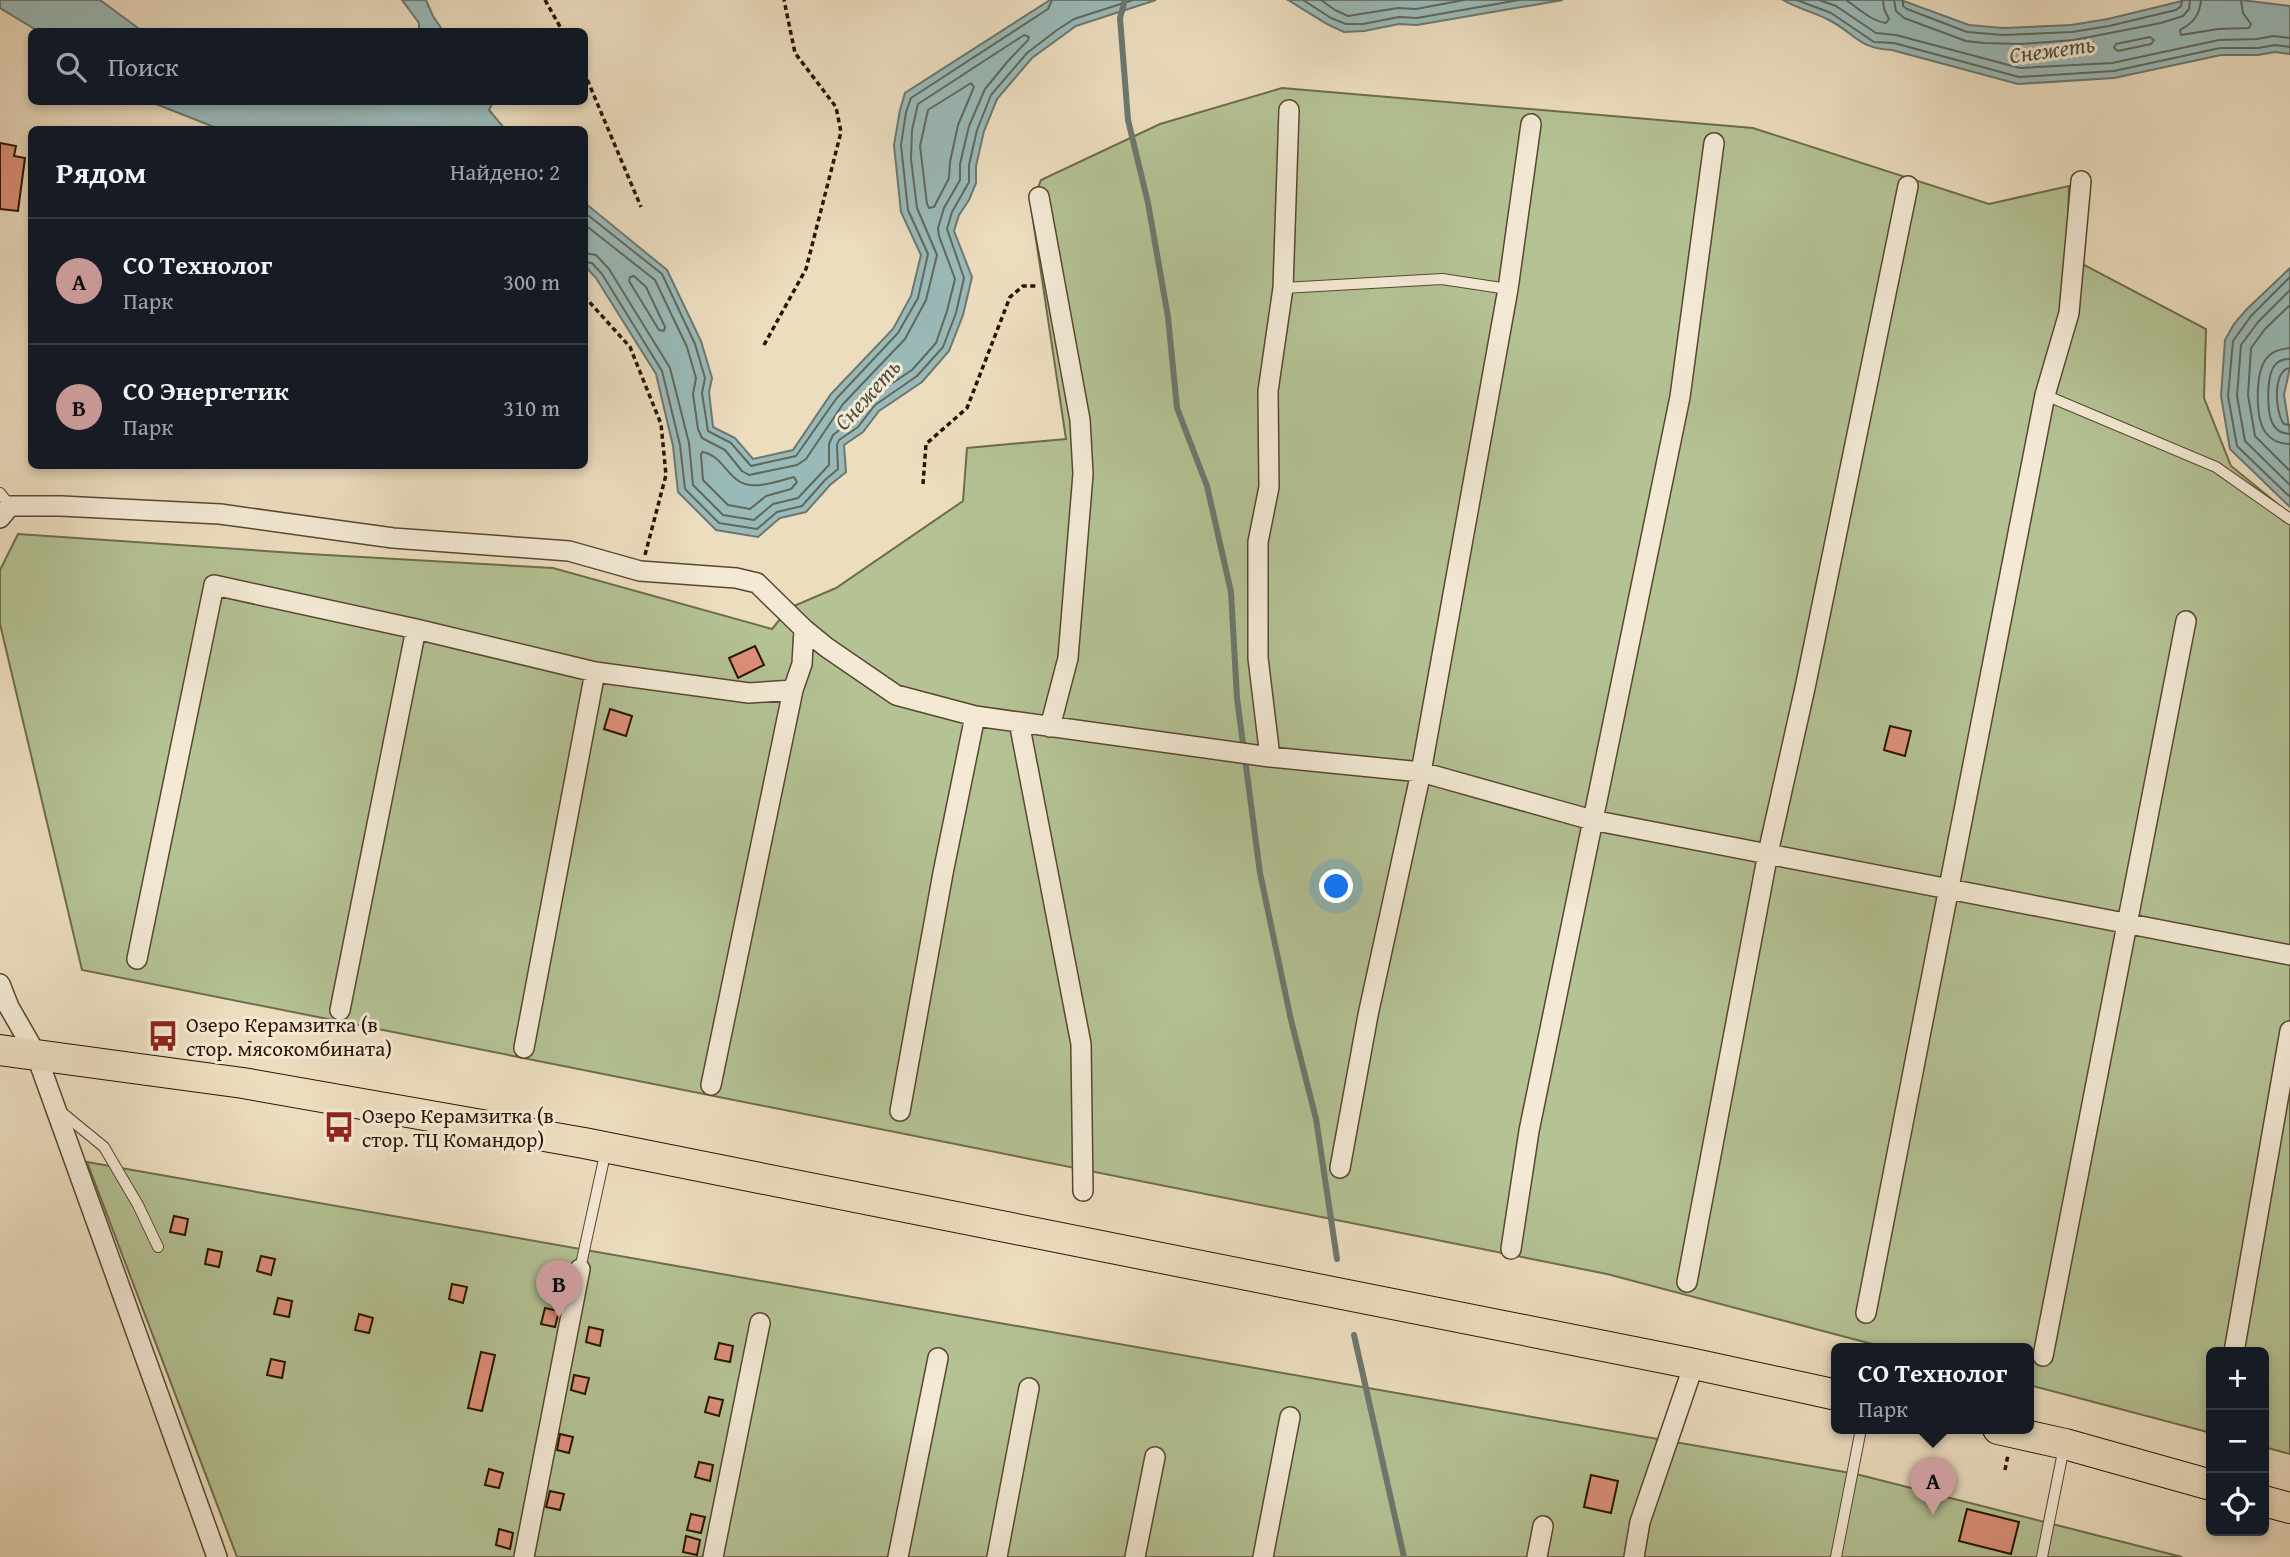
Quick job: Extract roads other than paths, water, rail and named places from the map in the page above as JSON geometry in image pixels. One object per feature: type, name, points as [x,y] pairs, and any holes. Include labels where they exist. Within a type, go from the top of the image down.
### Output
[{"type":"main road","points":[[0,1050],[243,1083],[606,1147],[1695,1364],[1831,1394]]},
{"type":"main road","points":[[2020,1434],[2206,1484]]},
{"type":"main road","points":[[2269,1502],[2290,1508]]},
{"type":"street","points":[[1270,757],[1258,658],[1258,542],[1269,488],[1268,391],[1283,288],[1289,110]]},
{"type":"street","points":[[1340,1168],[1368,1015],[1421,772],[1508,289],[1531,124]]},
{"type":"street","points":[[1511,1249],[1529,1131],[1680,397],[1714,142]]},
{"type":"street","points":[[1866,1313],[2045,395],[2068,313],[2081,181]]},
{"type":"street","points":[[1687,1282],[1768,853],[1805,688],[1908,186]]},
{"type":"street","points":[[1040,197],[1080,420],[1083,474],[1068,658],[1049,727]]},
{"type":"street","points":[[3,506],[61,506],[220,514],[393,538],[569,551],[640,571],[736,578],[757,583],[804,629],[897,695],[975,716],[1270,757],[1421,772],[1592,820],[2290,955]]},
{"type":"street","points":[[136,959],[214,585],[595,672],[749,693],[793,690]]},
{"type":"street","points":[[2043,1356],[2186,621]]},
{"type":"street","points":[[340,1010],[416,629]]},
{"type":"street","points":[[711,1085],[793,690],[803,664],[804,629]]},
{"type":"street","points":[[524,1048],[595,672]]},
{"type":"street","points":[[900,1111],[943,873],[975,716]]},
{"type":"street","points":[[1020,722],[1081,1044],[1083,1191]]},
{"type":"street","points":[[0,984],[4,1006],[36,1054],[217,1557]]},
{"type":"street","points":[[2235,1347],[2290,1031]]},
{"type":"street","points":[[524,1557],[580,1269]]},
{"type":"street","points":[[713,1557],[760,1323]]},
{"type":"street","points":[[898,1557],[938,1358]]},
{"type":"street","points":[[1634,1557],[1640,1522],[1695,1364]]},
{"type":"street","points":[[997,1557],[1029,1388]]},
{"type":"street","points":[[1263,1557],[1290,1417]]},
{"type":"street","points":[[1135,1557],[1155,1457]]},
{"type":"street","points":[[1536,1557],[1543,1526]]},
{"type":"lane","points":[[1283,288],[1442,279],[1508,289]]},
{"type":"lane","points":[[2045,395],[2216,467],[2290,519]]},
{"type":"lane","points":[[54,1106],[104,1147],[138,1205],[158,1247]]},
{"type":"lane","points":[[580,1269],[606,1147]]},
{"type":"lane","points":[[1836,1557],[1860,1434]]},
{"type":"lane","points":[[2042,1557],[2065,1444]]},
{"type":"water","points":[[0,0],[100,0],[138,28],[33,28],[0,8]]},
{"type":"water","points":[[402,0],[426,0],[441,28],[419,28],[419,23]]},
{"type":"water","name":"Снежеть","points":[[1050,0],[1156,0],[1076,26],[1032,58],[997,99],[984,131],[976,166],[976,183],[959,215],[954,231],[972,277],[963,315],[949,351],[922,382],[879,411],[863,432],[844,445],[846,472],[830,485],[806,512],[780,518],[758,537],[716,530],[678,492],[673,446],[656,374],[588,269],[588,205],[667,270],[701,341],[712,378],[709,392],[713,427],[735,438],[753,459],[793,450],[831,394],[893,329],[911,296],[921,255],[901,212],[894,145],[905,93]]},
{"type":"water","points":[[1288,0],[1563,0],[1417,25],[1399,24],[1344,32]]},
{"type":"water","name":"Снежеть","points":[[1783,0],[1901,0],[1969,25],[2003,28],[2071,25],[2186,0],[2241,0],[2290,6],[2290,54],[2275,52],[2221,55],[2114,78],[2018,84],[1871,46],[1829,20]]},
{"type":"water","points":[[159,105],[492,105],[489,110],[502,126],[211,126]]},
{"type":"water","points":[[2290,268],[2290,367],[2284,395],[2290,433],[2290,507],[2230,449],[2221,396],[2225,340],[2246,310]]},
{"type":"waterway","points":[[1125,0],[1120,18],[1128,120],[1148,203],[1168,317],[1177,408],[1207,486],[1231,592],[1237,698],[1260,873],[1291,1020],[1316,1119],[1337,1259]]},
{"type":"waterway","points":[[1354,1335],[1404,1557]]},
{"type":"place","name":"Озеро Керамзитка (в стор. мясокомбината)","points":[[163,1036]]},
{"type":"place","name":"Озеро Керамзитка (в стор. ТЦ Командор)","points":[[339,1127]]},
{"type":"place","name":"СО Энергетик","points":[[559,1318]]},
{"type":"place","name":"СО Технолог","points":[[1933,1515]]}]
